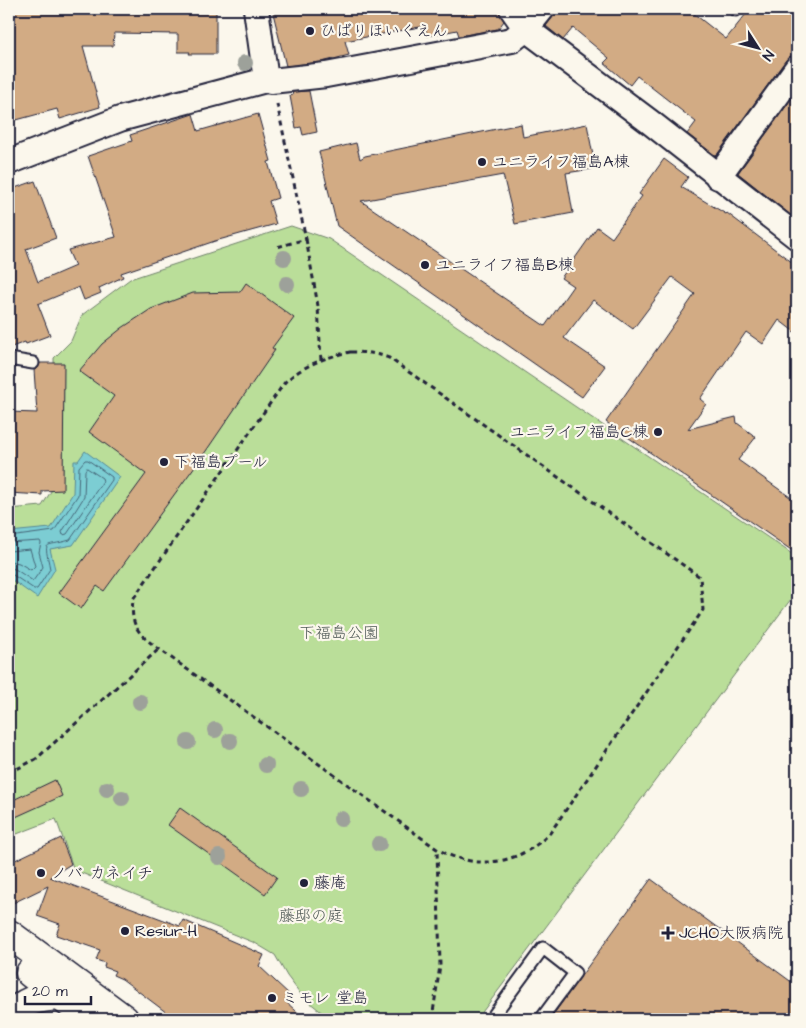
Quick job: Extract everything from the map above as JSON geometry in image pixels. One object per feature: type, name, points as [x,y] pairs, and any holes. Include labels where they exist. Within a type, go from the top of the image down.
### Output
[{"type":"street","points":[[256,9],[268,80]]},
{"type":"street","points":[[512,9],[526,29],[650,122],[797,237]]},
{"type":"street","points":[[9,162],[120,119],[268,80],[326,75],[512,40],[526,29],[542,9]]},
{"type":"street","points":[[718,177],[797,68]]},
{"type":"street","points":[[9,934],[124,1019]]},
{"type":"street","points":[[9,956],[90,1019]]},
{"type":"street","points":[[9,1019],[17,1009],[36,998],[60,996]]},
{"type":"lane","points":[[9,359],[33,363]]},
{"type":"lane","points":[[491,1019],[543,948],[575,973],[541,1019]]},
{"type":"path","points":[[268,80],[306,239],[318,306],[321,361]]},
{"type":"path","points":[[277,247],[306,239]]},
{"type":"path","points":[[364,352],[376,353],[389,358],[700,577],[703,610],[550,833],[540,844],[519,856],[495,862],[470,861],[449,856],[437,849],[159,650],[137,630],[132,616],[133,599],[285,382],[296,372],[335,355],[364,352]]},
{"type":"path","points":[[9,773],[36,759],[159,650]]},
{"type":"path","points":[[432,1019],[440,966],[437,849]]},
{"type":"green space","name":"下福島公園","points":[[291,226],[329,239],[795,556],[797,591],[477,1019],[330,1019],[303,997],[287,976],[275,955],[255,943],[74,870],[56,819],[9,837],[9,509],[42,506],[56,483],[54,358],[71,341],[82,315],[130,279]]},
{"type":"water","points":[[85,451],[120,477],[73,545],[50,549],[55,569],[37,598],[9,578],[9,532],[51,528],[73,493],[74,461],[78,461]]},
{"type":"building","points":[[9,9],[216,9],[216,54],[178,52],[178,34],[114,33],[113,46],[83,46],[100,107],[60,119],[57,109],[9,122]]},
{"type":"building","points":[[272,9],[498,9],[504,21],[498,29],[459,36],[457,30],[427,36],[425,26],[345,41],[349,55],[322,62],[286,66]]},
{"type":"building","points":[[555,9],[688,9],[726,39],[750,9],[797,9],[797,53],[786,60],[716,156],[687,134],[696,122],[637,76],[630,85],[604,63],[609,58],[573,28],[563,40],[546,26],[553,17]]},
{"type":"building","points":[[309,91],[317,132],[303,135],[301,127],[296,128],[290,96],[293,95],[292,92]]},
{"type":"building","points":[[797,91],[797,220],[738,173]]},
{"type":"building","points":[[193,114],[198,131],[258,114],[271,161],[268,162],[278,198],[269,201],[276,224],[215,241],[121,273],[123,277],[99,288],[101,293],[84,300],[79,287],[38,304],[50,335],[9,348],[9,190],[35,181],[56,238],[26,249],[38,282],[75,266],[68,250],[116,237],[88,156],[132,141],[130,135]]},
{"type":"building","points":[[521,124],[523,137],[587,124],[594,161],[590,162],[592,169],[566,173],[573,213],[515,224],[503,175],[361,201],[545,326],[573,286],[561,278],[597,227],[612,238],[642,196],[639,194],[664,159],[688,177],[681,187],[727,213],[797,266],[797,334],[779,320],[763,344],[746,332],[700,399],[706,404],[688,429],[736,417],[737,423],[756,437],[738,460],[797,502],[797,554],[606,422],[695,294],[672,277],[633,329],[593,300],[564,338],[605,366],[582,397],[337,226],[319,152],[356,143],[360,159],[365,156]]},
{"type":"building","name":"下福島プール","points":[[246,283],[294,318],[272,348],[275,350],[206,451],[104,591],[97,586],[81,609],[59,593],[146,474],[89,432],[114,396],[79,371],[102,344],[151,309],[193,293],[240,292]]},
{"type":"building","points":[[40,363],[64,363],[63,490],[42,491],[42,495],[9,493],[9,412],[37,413],[34,370],[38,368]]},
{"type":"building","points":[[55,780],[62,796],[9,820],[9,802]]},
{"type":"building","points":[[180,808],[277,877],[265,894],[168,825]]},
{"type":"building","points":[[61,838],[71,864],[50,877],[180,926],[183,920],[264,955],[259,966],[290,995],[285,1001],[305,1019],[175,1019],[122,979],[113,975],[115,971],[104,967],[105,963],[96,960],[100,950],[56,935],[60,924],[37,916],[48,886],[9,905],[9,863]]},
{"type":"building","name":"JCHO大阪病院","points":[[651,879],[797,986],[797,1019],[550,1019]]},
{"type":"place","name":"ひばりほいくえん","points":[[310,31]]},
{"type":"place","name":"ユニライフ福島A棟","points":[[482,162]]},
{"type":"place","name":"ユニライフ福島B棟","points":[[425,265]]},
{"type":"place","name":"ユニライフ福島C棟","points":[[658,432]]},
{"type":"place","name":"下福島プール","points":[[164,462]]},
{"type":"place","name":"ノバ カネイチ","points":[[41,873]]},
{"type":"place","name":"藤庵","points":[[304,883]]},
{"type":"place","name":"Resiur-H","points":[[125,931]]},
{"type":"place","name":"JCHO大阪病院","points":[[668,933]]},
{"type":"place","name":"ミモレ 堂島","points":[[272,998]]},
{"type":"park label","name":"藤邸の庭","points":[[311,916]]}]
